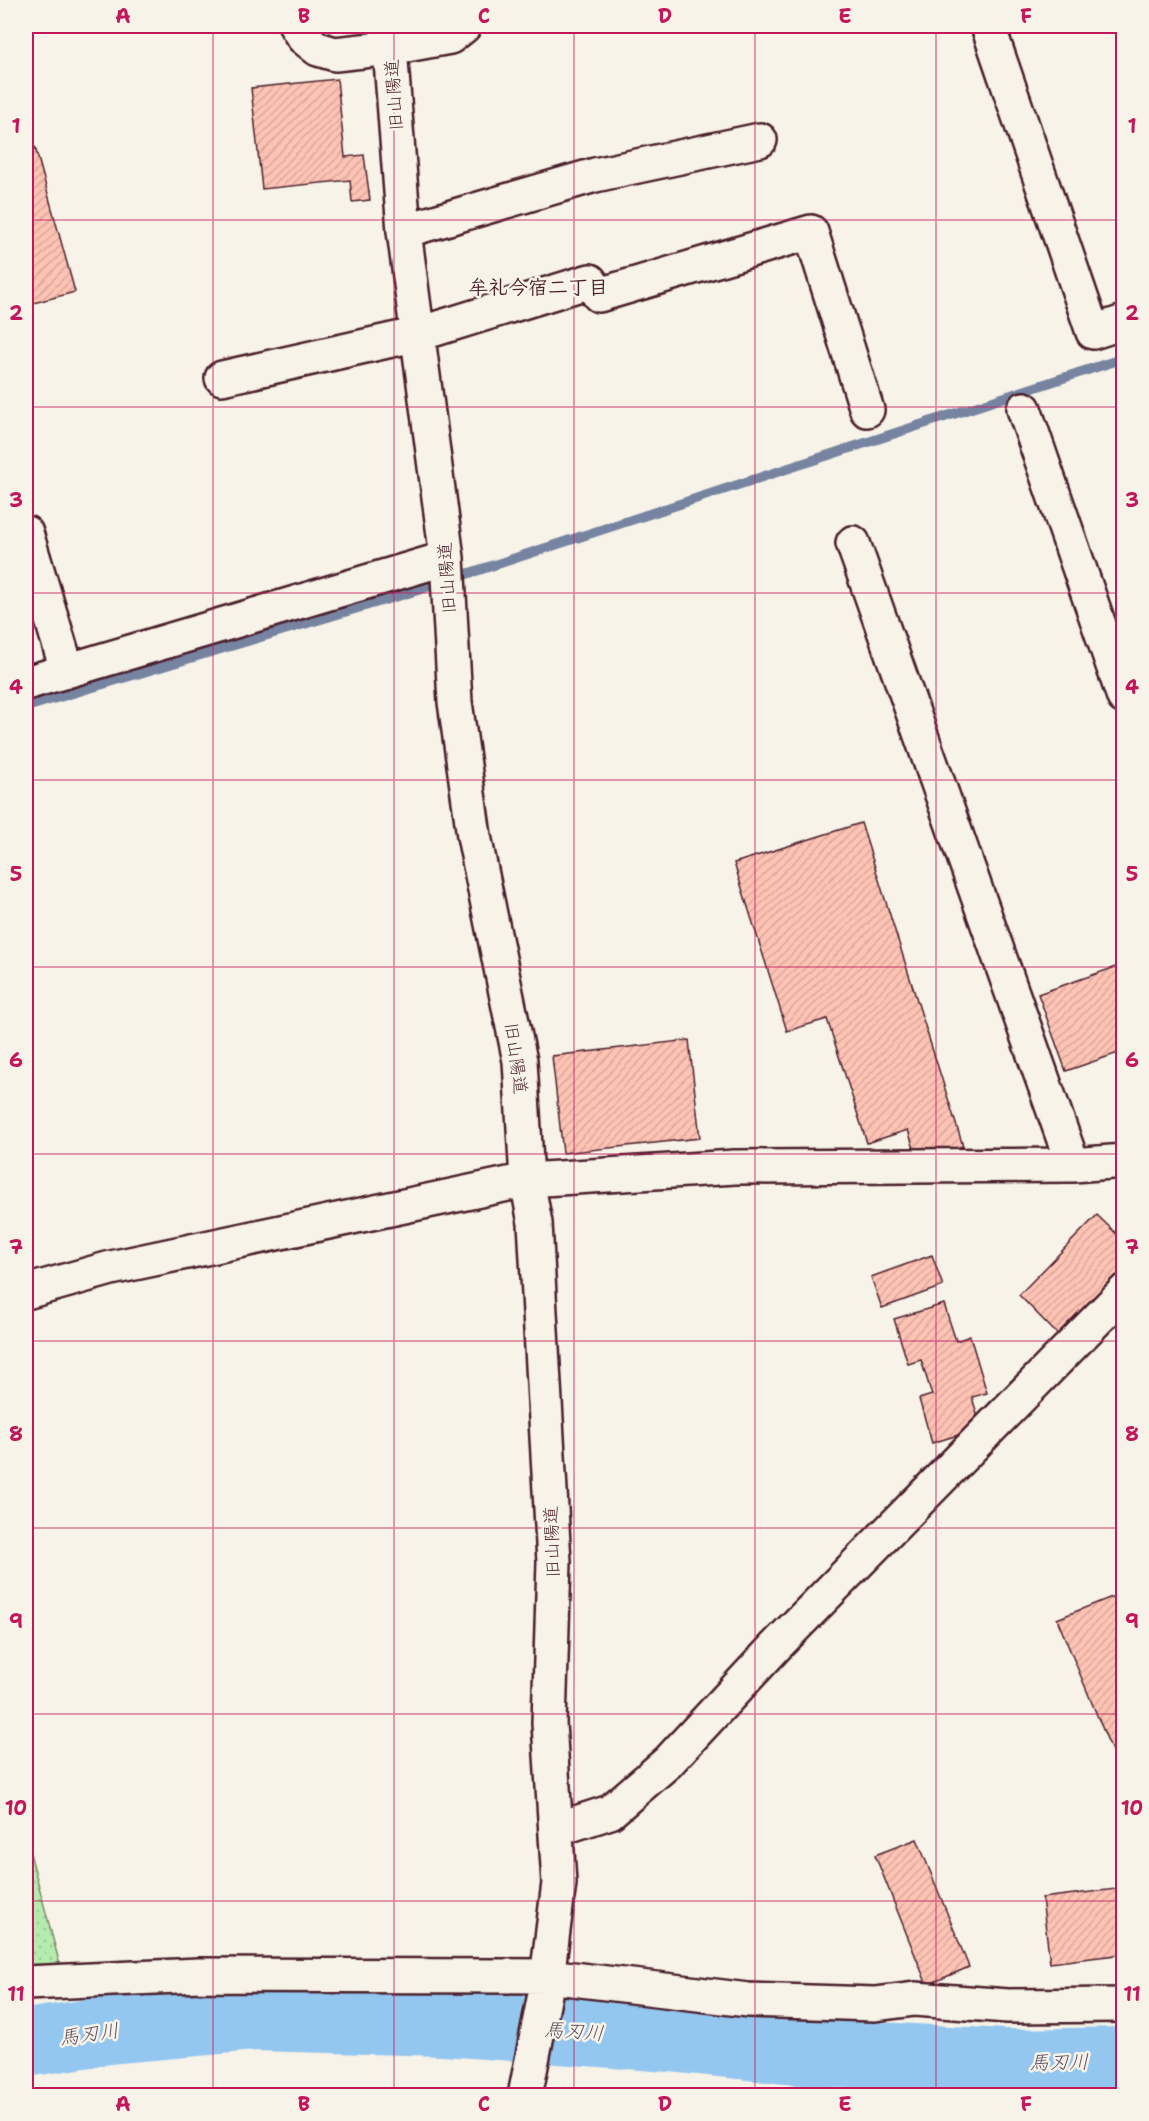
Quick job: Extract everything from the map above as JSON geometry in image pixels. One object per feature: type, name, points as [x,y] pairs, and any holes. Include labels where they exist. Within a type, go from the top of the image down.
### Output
[{"type":"street","points":[[296,26],[303,37],[318,49],[335,54],[388,37],[450,37],[464,26]]},
{"type":"street","points":[[988,26],[1093,332],[1124,322]]},
{"type":"street","name":"旧山陽道","points":[[388,37],[404,231],[447,558],[455,702],[474,836],[520,1061],[527,1180],[536,1223],[554,1562],[549,1723],[559,1883],[547,1985],[525,2096]]},
{"type":"street","points":[[404,231],[595,176],[760,140]]},
{"type":"street","points":[[222,378],[419,334],[590,281],[599,295],[811,232],[867,410]]},
{"type":"street","points":[[1024,410],[1124,698]]},
{"type":"street","points":[[26,533],[67,670]]},
{"type":"street","points":[[853,543],[1073,1165]]},
{"type":"street","points":[[26,683],[447,558]]},
{"type":"street","points":[[26,1292],[111,1268],[527,1180],[735,1167],[1073,1165],[1124,1161]]},
{"type":"street","points":[[556,1826],[573,1824],[610,1812],[668,1762],[776,1646],[1124,1292]]},
{"type":"street","points":[[26,1983],[210,1975],[547,1985],[748,2000],[875,2004],[915,1999],[1008,2006],[1124,2005]]},
{"type":"green space","points":[[26,1838],[64,1980],[26,1983]]},
{"type":"building","points":[[337,79],[345,157],[364,155],[370,200],[352,202],[350,180],[262,189],[251,88]]},
{"type":"building","points":[[35,147],[75,292],[26,305],[26,149]]},
{"type":"building","points":[[861,823],[963,1146],[918,1161],[908,1130],[867,1143],[827,1019],[787,1031],[734,863]]},
{"type":"building","points":[[1124,896],[1124,916],[1117,898]]},
{"type":"building","points":[[1124,964],[1124,1051],[1066,1071],[1038,994]]},
{"type":"building","points":[[689,1040],[700,1138],[563,1153],[552,1056]]},
{"type":"building","points":[[1097,1215],[1124,1241],[1124,1270],[1058,1335],[1019,1295]]},
{"type":"building","points":[[932,1255],[943,1286],[882,1308],[871,1277]]},
{"type":"building","points":[[944,1304],[956,1341],[970,1336],[987,1393],[972,1397],[981,1428],[932,1443],[919,1399],[932,1395],[921,1360],[908,1364],[894,1319]]},
{"type":"building","points":[[1124,1592],[1124,1780],[1057,1619]]},
{"type":"building","points":[[917,1839],[969,1967],[927,1985],[875,1855]]},
{"type":"building","points":[[1124,1888],[1124,1954],[1050,1963],[1042,1898]]},
{"type":"waterway","points":[[26,707],[418,590],[1124,358]]},
{"type":"waterway","name":"馬刃川","points":[[26,2043],[109,2030],[255,2017],[444,2022],[670,2038],[806,2052],[1004,2063],[1124,2061]]},
{"type":"district","name":"牟礼今宿二丁目","points":[[538,287]]}]
